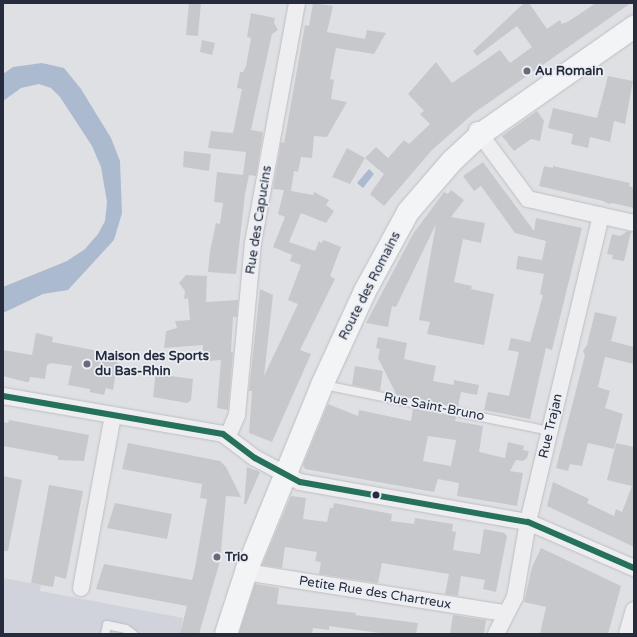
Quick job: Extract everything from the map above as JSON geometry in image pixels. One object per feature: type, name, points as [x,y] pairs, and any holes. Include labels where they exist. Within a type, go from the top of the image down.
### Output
[{"type":"main road","name":"Route des Romains","points":[[226,634],[247,569],[286,476],[320,384],[365,291],[408,212],[452,160],[479,132],[634,27]]},
{"type":"street","name":"Rue des Capucins","points":[[228,436],[237,415],[253,243],[297,3]]},
{"type":"street","points":[[479,132],[528,199],[634,223]]},
{"type":"street","name":"Rue Trajan","points":[[496,634],[505,613],[515,597],[528,522],[601,216]]},
{"type":"street","points":[[3,396],[228,436],[255,458],[286,476],[300,482],[528,522],[634,568]]},
{"type":"street","points":[[81,588],[113,416]]},
{"type":"street","name":"Petite Rue des Chartreux","points":[[247,569],[258,574],[505,613]]},
{"type":"street","points":[[627,634],[634,610]]},
{"type":"lane","name":"Rue Saint-Bruno","points":[[320,384],[550,431]]},
{"type":"lane","points":[[105,634],[107,625],[126,629],[133,634]]},
{"type":"shaded area","points":[[3,578],[41,585],[40,591],[183,618],[181,629],[199,634],[3,634]]},
{"type":"water","points":[[42,63],[64,68],[81,89],[111,138],[120,161],[122,213],[114,240],[68,290],[43,294],[3,313],[3,287],[67,261],[85,249],[98,234],[105,221],[107,202],[101,167],[92,146],[60,97],[51,88],[39,84],[21,88],[3,101],[3,74],[13,67]]},
{"type":"water","points":[[369,169],[374,174],[363,188],[357,183]]},
{"type":"building","points":[[189,3],[201,3],[198,36],[186,35]]},
{"type":"building","points":[[313,3],[333,6],[327,32],[365,39],[367,30],[386,33],[374,54],[336,48],[330,79],[334,80],[331,99],[347,102],[327,137],[314,136],[312,158],[301,157],[298,172],[294,171],[291,191],[313,195],[314,192],[329,200],[326,205],[334,211],[326,223],[301,213],[289,242],[315,251],[319,241],[321,243],[324,240],[341,247],[330,276],[335,279],[300,350],[311,354],[272,442],[249,433],[252,391],[249,391],[260,289],[273,295],[264,376],[298,304],[288,300],[301,265],[290,261],[292,255],[273,247],[285,217],[278,214],[284,190],[273,189],[281,142],[284,143],[305,25],[309,26]]},
{"type":"building","points":[[524,3],[529,3],[547,29],[560,20],[562,24],[569,21],[596,3],[631,3],[474,113],[432,150],[384,206],[370,194],[384,174],[365,158],[376,147],[388,158],[404,140],[409,144],[430,124],[420,114],[424,111],[408,94],[436,62],[452,83],[500,50],[510,63],[532,47],[517,26],[477,56],[473,51]]},
{"type":"building","points":[[251,13],[275,18],[274,23],[278,30],[272,34],[251,130],[263,132],[256,176],[249,175],[245,194],[236,274],[208,272],[210,251],[216,223],[220,224],[223,203],[214,202],[217,172],[243,175],[246,152],[208,148],[211,131],[233,133],[242,89],[237,88],[240,72],[243,72],[246,66],[251,38],[247,37]]},
{"type":"building","points":[[202,40],[215,43],[212,55],[200,52]]},
{"type":"building","points":[[608,76],[633,81],[625,124],[614,121],[610,142],[590,137],[588,148],[571,144],[573,134],[548,128],[553,108],[597,118]]},
{"type":"building","points":[[537,111],[544,121],[540,141],[531,139],[514,151],[502,136]]},
{"type":"building","points":[[347,148],[365,158],[350,184],[332,177]]},
{"type":"building","points":[[184,151],[211,154],[209,171],[183,167]]},
{"type":"building","points":[[483,162],[534,231],[536,218],[582,228],[552,350],[546,348],[530,419],[484,410],[488,392],[509,396],[519,352],[508,350],[511,338],[530,342],[543,295],[540,294],[544,274],[516,269],[518,256],[542,260],[546,241],[515,233],[481,186],[474,191],[463,176]]},
{"type":"building","points":[[544,166],[553,168],[553,166],[630,183],[629,186],[634,188],[634,208],[612,203],[609,204],[603,201],[539,186]]},
{"type":"building","points":[[451,190],[464,200],[451,217],[485,223],[481,243],[463,239],[454,282],[472,286],[471,289],[494,294],[484,345],[427,334],[430,322],[419,320],[436,224],[396,307],[392,306],[388,327],[366,323],[413,234],[444,192],[448,194]]},
{"type":"building","points":[[628,231],[631,232],[624,261],[612,259],[613,255],[607,254],[612,234],[620,236]]},
{"type":"building","points":[[186,275],[207,276],[206,302],[238,300],[237,317],[233,317],[231,352],[233,352],[228,410],[217,408],[221,360],[209,361],[209,354],[203,354],[203,345],[164,348],[166,331],[177,328],[175,321],[190,320],[188,298],[184,299],[185,291],[179,283]]},
{"type":"building","points":[[595,312],[617,317],[611,341],[634,347],[634,364],[605,357],[598,387],[610,391],[605,408],[623,414],[614,449],[588,443],[582,466],[570,464],[568,471],[556,468],[585,355],[583,351],[587,345]]},
{"type":"building","name":"Maison des Sports du Bas-Rhin","points":[[36,333],[53,337],[52,342],[119,355],[113,390],[106,388],[104,395],[90,392],[90,389],[68,385],[72,366],[51,363],[47,365],[45,379],[30,377],[29,382],[26,382],[3,376],[3,350],[32,355]]},
{"type":"building","points":[[378,337],[407,343],[404,359],[436,366],[433,381],[454,385],[454,380],[479,385],[477,395],[461,392],[458,407],[396,394],[378,358],[380,349],[376,348]]},
{"type":"building","points":[[355,366],[383,371],[380,391],[352,385]]},
{"type":"building","points":[[156,370],[171,371],[171,376],[193,379],[191,400],[187,403],[153,397]]},
{"type":"building","points":[[328,404],[358,416],[359,410],[411,421],[413,409],[456,417],[455,421],[483,426],[479,452],[505,458],[508,442],[524,446],[523,450],[529,451],[527,458],[523,461],[516,460],[510,471],[523,473],[517,506],[457,496],[459,483],[438,479],[434,492],[305,469],[303,465]],"holes":[[[428,436],[456,440],[451,466],[423,461]]]},
{"type":"building","points":[[9,420],[89,435],[84,461],[58,460],[58,456],[3,446],[3,422],[8,423]]},
{"type":"building","points":[[128,443],[220,461],[226,467],[241,497],[226,496],[220,561],[199,634],[180,634],[187,606],[96,589],[104,564],[192,580],[195,568],[207,499],[200,498],[202,484],[122,469]]},
{"type":"building","points":[[616,443],[634,447],[634,547],[547,506],[553,482],[589,499],[587,503],[614,516],[616,509],[622,512],[632,486],[607,480]]},
{"type":"building","points":[[247,467],[260,472],[246,504],[244,504]]},
{"type":"building","points":[[3,476],[22,480],[8,551],[3,551]]},
{"type":"building","points":[[49,485],[83,491],[66,579],[55,576],[53,587],[31,583]]},
{"type":"building","points":[[291,496],[306,498],[303,519],[327,522],[330,508],[333,508],[334,503],[392,514],[391,521],[414,524],[415,518],[453,524],[452,531],[456,532],[453,550],[480,554],[484,529],[504,533],[507,536],[496,592],[483,589],[485,580],[461,576],[458,596],[445,594],[449,574],[382,563],[378,583],[319,574],[321,562],[315,561],[317,552],[285,547],[282,568],[262,565]]},
{"type":"building","points":[[115,503],[172,514],[167,539],[107,528]]},
{"type":"building","points":[[541,548],[621,586],[608,634],[540,634],[546,607],[524,602],[532,567]]},
{"type":"building","points":[[255,584],[279,588],[277,604],[356,613],[355,615],[418,623],[416,634],[387,634],[329,626],[329,630],[313,628],[312,634],[239,633]]},
{"type":"building","points":[[453,615],[486,620],[484,634],[450,634]]},
{"type":"transit line","points":[[3,396],[223,434],[255,458],[300,482],[528,522],[634,568]]},
{"type":"place","name":"Au Romain","points":[[527,71]]},
{"type":"place","name":"Maison des Sports du Bas-Rhin","points":[[87,364]]},
{"type":"place","name":"Trio","points":[[217,557]]}]
